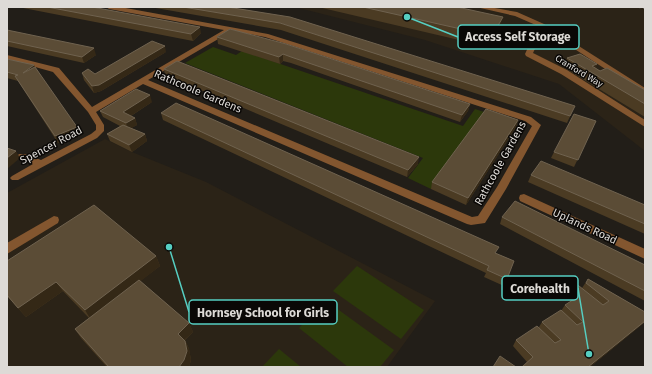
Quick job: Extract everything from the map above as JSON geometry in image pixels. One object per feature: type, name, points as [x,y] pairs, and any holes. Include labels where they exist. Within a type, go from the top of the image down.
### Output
[{"type":"street","points":[[109,7],[232,28]]},
{"type":"street","name":"Cranford Way","points":[[479,7],[517,14],[542,25],[645,90]]},
{"type":"street","name":"Cranford Way","points":[[542,25],[529,54],[564,72],[645,124]]},
{"type":"street","name":"Rathcoole Gardens","points":[[91,111],[232,28],[266,35],[528,120],[536,125],[501,189],[481,220],[471,221],[142,81]]},
{"type":"street","points":[[7,57],[56,70],[91,111]]},
{"type":"street","name":"Spencer Road","points":[[15,178],[94,136],[100,131],[100,125],[91,111]]},
{"type":"street","points":[[22,156],[41,164]]},
{"type":"street","name":"Uplands Road","points":[[524,198],[645,254]]},
{"type":"street","points":[[7,249],[54,220]]},
{"type":"shaded area","points":[[295,7],[645,7],[645,151],[559,84],[425,40]]},
{"type":"shaded area","points":[[105,139],[132,152],[206,182],[435,301],[387,367],[7,367],[7,193]]},
{"type":"green space","points":[[213,47],[236,55],[242,51],[463,126],[475,109],[487,113],[431,189],[408,178],[423,158],[185,63]]},
{"type":"green space","points":[[357,266],[424,310],[401,339],[333,291]]},
{"type":"green space","points":[[325,300],[394,350],[380,367],[348,367],[299,328]]},
{"type":"green space","points":[[279,349],[301,367],[262,367]]},
{"type":"building","points":[[47,7],[92,7],[200,27],[191,34]]},
{"type":"building","points":[[183,7],[227,7],[290,17],[575,106],[570,116],[280,23]]},
{"type":"building","points":[[363,7],[457,7],[503,17],[492,36]]},
{"type":"building","points":[[230,29],[286,44],[470,104],[462,115],[283,54],[279,57],[217,37]]},
{"type":"building","points":[[7,30],[94,48],[82,57],[7,41]]},
{"type":"building","points":[[152,41],[165,46],[99,85],[92,86],[82,73],[88,69],[95,74]]},
{"type":"building","points":[[580,54],[597,64],[592,66],[600,71],[607,68],[645,90],[645,104],[567,58]]},
{"type":"building","points":[[7,59],[34,65],[23,73],[35,67],[77,127],[55,136],[15,76],[18,75],[7,72]]},
{"type":"building","points":[[177,61],[419,157],[408,170],[164,69]]},
{"type":"building","points":[[136,89],[150,95],[123,112],[135,118],[126,123],[100,111]]},
{"type":"building","points":[[176,103],[499,247],[495,253],[514,261],[507,279],[487,270],[489,266],[161,113]]},
{"type":"building","points":[[486,109],[518,120],[468,198],[432,182]]},
{"type":"building","points":[[574,114],[596,121],[578,160],[554,152]]},
{"type":"building","points":[[123,125],[145,134],[129,145],[107,134]]},
{"type":"building","points":[[7,148],[16,151],[7,158]]},
{"type":"building","points":[[541,161],[645,205],[645,224],[531,175]]},
{"type":"building","points":[[515,201],[645,265],[645,291],[502,217]]},
{"type":"building","points":[[94,205],[156,256],[85,310],[56,282],[18,308],[7,295],[7,261]]},
{"type":"building","points":[[588,279],[645,312],[645,321],[588,367],[522,367],[533,357],[516,340],[537,326],[555,343],[561,340],[542,322],[561,310],[577,325],[583,322],[565,305],[579,296],[567,289],[574,282],[603,305],[609,301],[586,283]]},
{"type":"building","points":[[139,280],[189,323],[178,334],[185,341],[187,351],[184,360],[179,367],[109,367],[75,329]]},
{"type":"building","points":[[500,356],[516,367],[493,367]]},
{"type":"railway","points":[[639,7],[645,8]]},
{"type":"place","name":"Access Self Storage","points":[[407,17]]},
{"type":"place","name":"Hornsey School for Girls","points":[[169,247]]},
{"type":"place","name":"Corehealth","points":[[589,354]]}]
